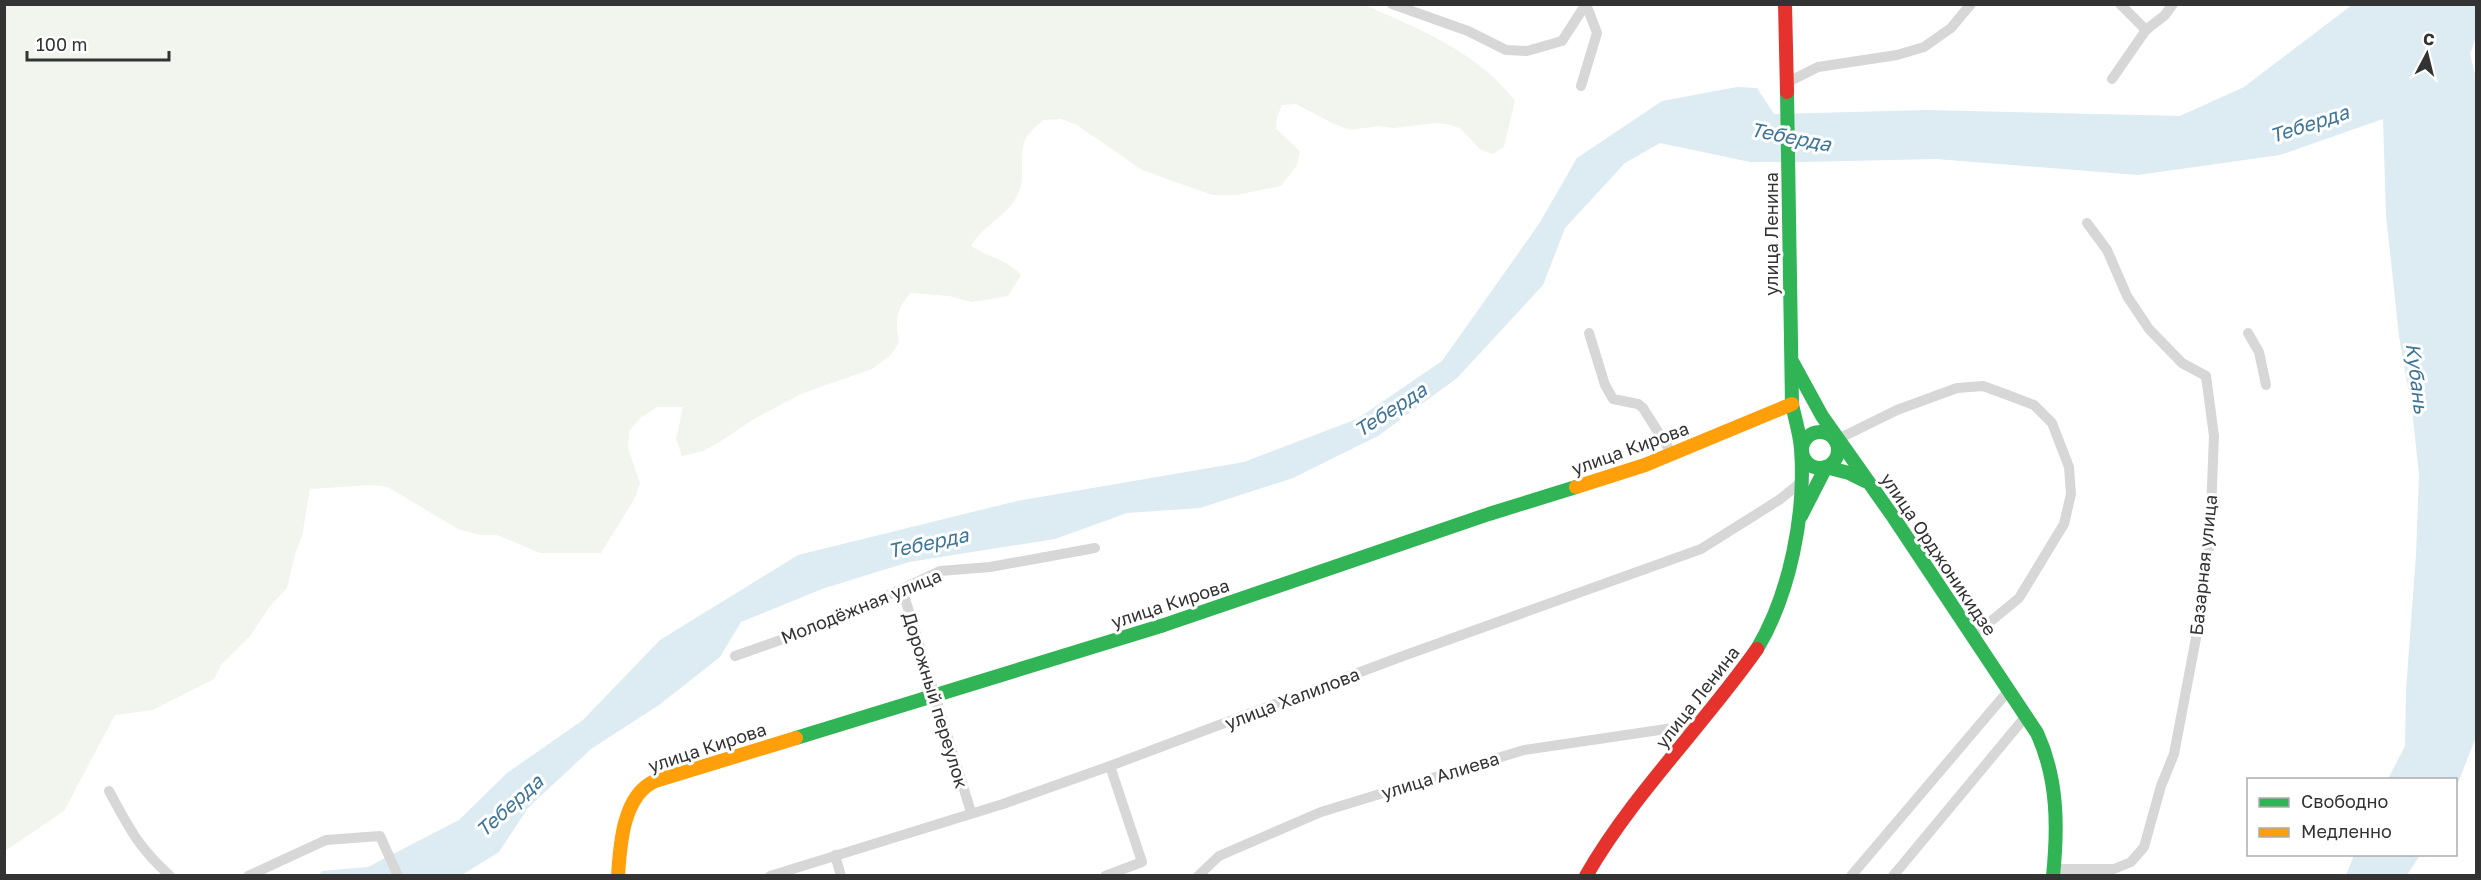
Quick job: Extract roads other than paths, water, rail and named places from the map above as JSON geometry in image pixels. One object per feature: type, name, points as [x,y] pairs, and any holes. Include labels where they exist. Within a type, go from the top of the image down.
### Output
[{"type":"street","points":[[1392,4],[1468,31],[1506,50],[1527,51],[1562,41],[1586,4]]},
{"type":"street","points":[[1581,86],[1597,33],[1586,4]]},
{"type":"street","name":"улица Ленина","points":[[1586,876],[1607,839],[1728,691],[1759,647],[1793,558],[1799,521],[1798,484],[1801,449],[1792,405],[1790,355],[1785,4]]},
{"type":"street","points":[[1786,84],[1818,68],[1897,55],[1923,47],[1950,28],[1971,4]]},
{"type":"street","points":[[2120,4],[2146,30]]},
{"type":"street","points":[[2112,79],[2146,30],[2165,15],[2173,4]]},
{"type":"street","name":"Базарная улица","points":[[2053,872],[2114,869],[2131,862],[2145,846],[2161,786],[2174,754],[2203,601],[2210,526],[2214,436],[2206,376],[2182,363],[2149,329],[2127,296],[2107,250],[2087,223]]},
{"type":"street","points":[[1589,333],[1605,385],[1613,399],[1638,404],[1643,408],[1672,454]]},
{"type":"street","points":[[2248,333],[2259,352],[2266,385]]},
{"type":"street","name":"улица Ленина","points":[[1790,355],[1804,389],[1836,440]]},
{"type":"street","points":[[1836,440],[1897,410],[1957,388],[1983,386],[2006,394],[2034,405],[2052,423],[2069,467],[2071,494],[2064,524],[2019,598],[1973,636]]},
{"type":"street","name":"улица Кирова","points":[[618,876],[618,862],[633,801],[640,788],[732,756],[936,697],[1164,625],[1349,560],[1645,465],[1792,405]]},
{"type":"street","points":[[1826,467],[1834,462],[1838,453],[1836,440],[1828,433],[1817,431],[1809,434],[1803,441],[1801,449],[1803,458],[1809,465],[1849,473],[1872,485]]},
{"type":"street","name":"улица Орджоникидзе","points":[[1836,440],[1872,485],[1935,575],[2026,716],[2045,753],[2055,795],[2053,872]]},
{"type":"street","name":"улица Ленина","points":[[1799,521],[1826,467]]},
{"type":"street","name":"улица Халилова","points":[[770,876],[971,812],[1003,804],[1701,549],[1779,500],[1798,484]]},
{"type":"street","name":"Молодёжная улица","points":[[735,656],[826,624],[940,571],[990,567],[1095,548]]},
{"type":"street","name":"Дорожный переулок","points":[[902,589],[971,812]]},
{"type":"street","points":[[1851,876],[2009,690]]},
{"type":"street","points":[[1893,876],[2026,716]]},
{"type":"street","name":"улица Алиева","points":[[1198,876],[1219,856],[1321,812],[1524,750],[1700,724]]},
{"type":"street","points":[[1105,876],[1142,862],[1110,766]]},
{"type":"street","points":[[109,791],[135,840],[148,856],[170,876]]},
{"type":"street","points":[[248,876],[326,840],[380,836],[398,876]]},
{"type":"street","points":[[835,855],[841,876]]},
{"type":"water","points":[[2352,5],[2476,5],[2476,37],[2470,54],[2476,78],[2476,737],[2457,785],[2457,778],[2389,778],[2405,746],[2406,690],[2416,555],[2419,475],[2413,418],[2399,336],[2386,215],[2383,119],[2280,155],[2138,175],[1936,159],[1750,162],[1660,143],[1625,163],[1565,228],[1543,285],[1457,378],[1378,436],[1293,478],[1200,508],[1127,513],[1055,539],[909,562],[822,589],[741,622],[720,657],[659,705],[591,749],[528,808],[499,852],[462,875],[318,876],[322,871],[368,867],[459,820],[507,773],[583,720],[660,640],[798,555],[1017,501],[1244,462],[1357,419],[1442,361],[1539,224],[1577,158],[1662,101],[1737,87],[1757,88],[1774,114],[1926,110],[2180,116],[2244,87]]},
{"type":"water","points":[[2353,856],[2419,856],[2407,875],[2346,875]]},
{"type":"water label","name":"Теберда","points":[[2309,123]]},
{"type":"water label","name":"Теберда","points":[[1791,136]]},
{"type":"water label","name":"Кубань","points":[[2418,378]]},
{"type":"water label","name":"Теберда","points":[[1390,409]]},
{"type":"water label","name":"Теберда","points":[[928,542]]},
{"type":"water label","name":"Теберда","points":[[509,805]]}]
